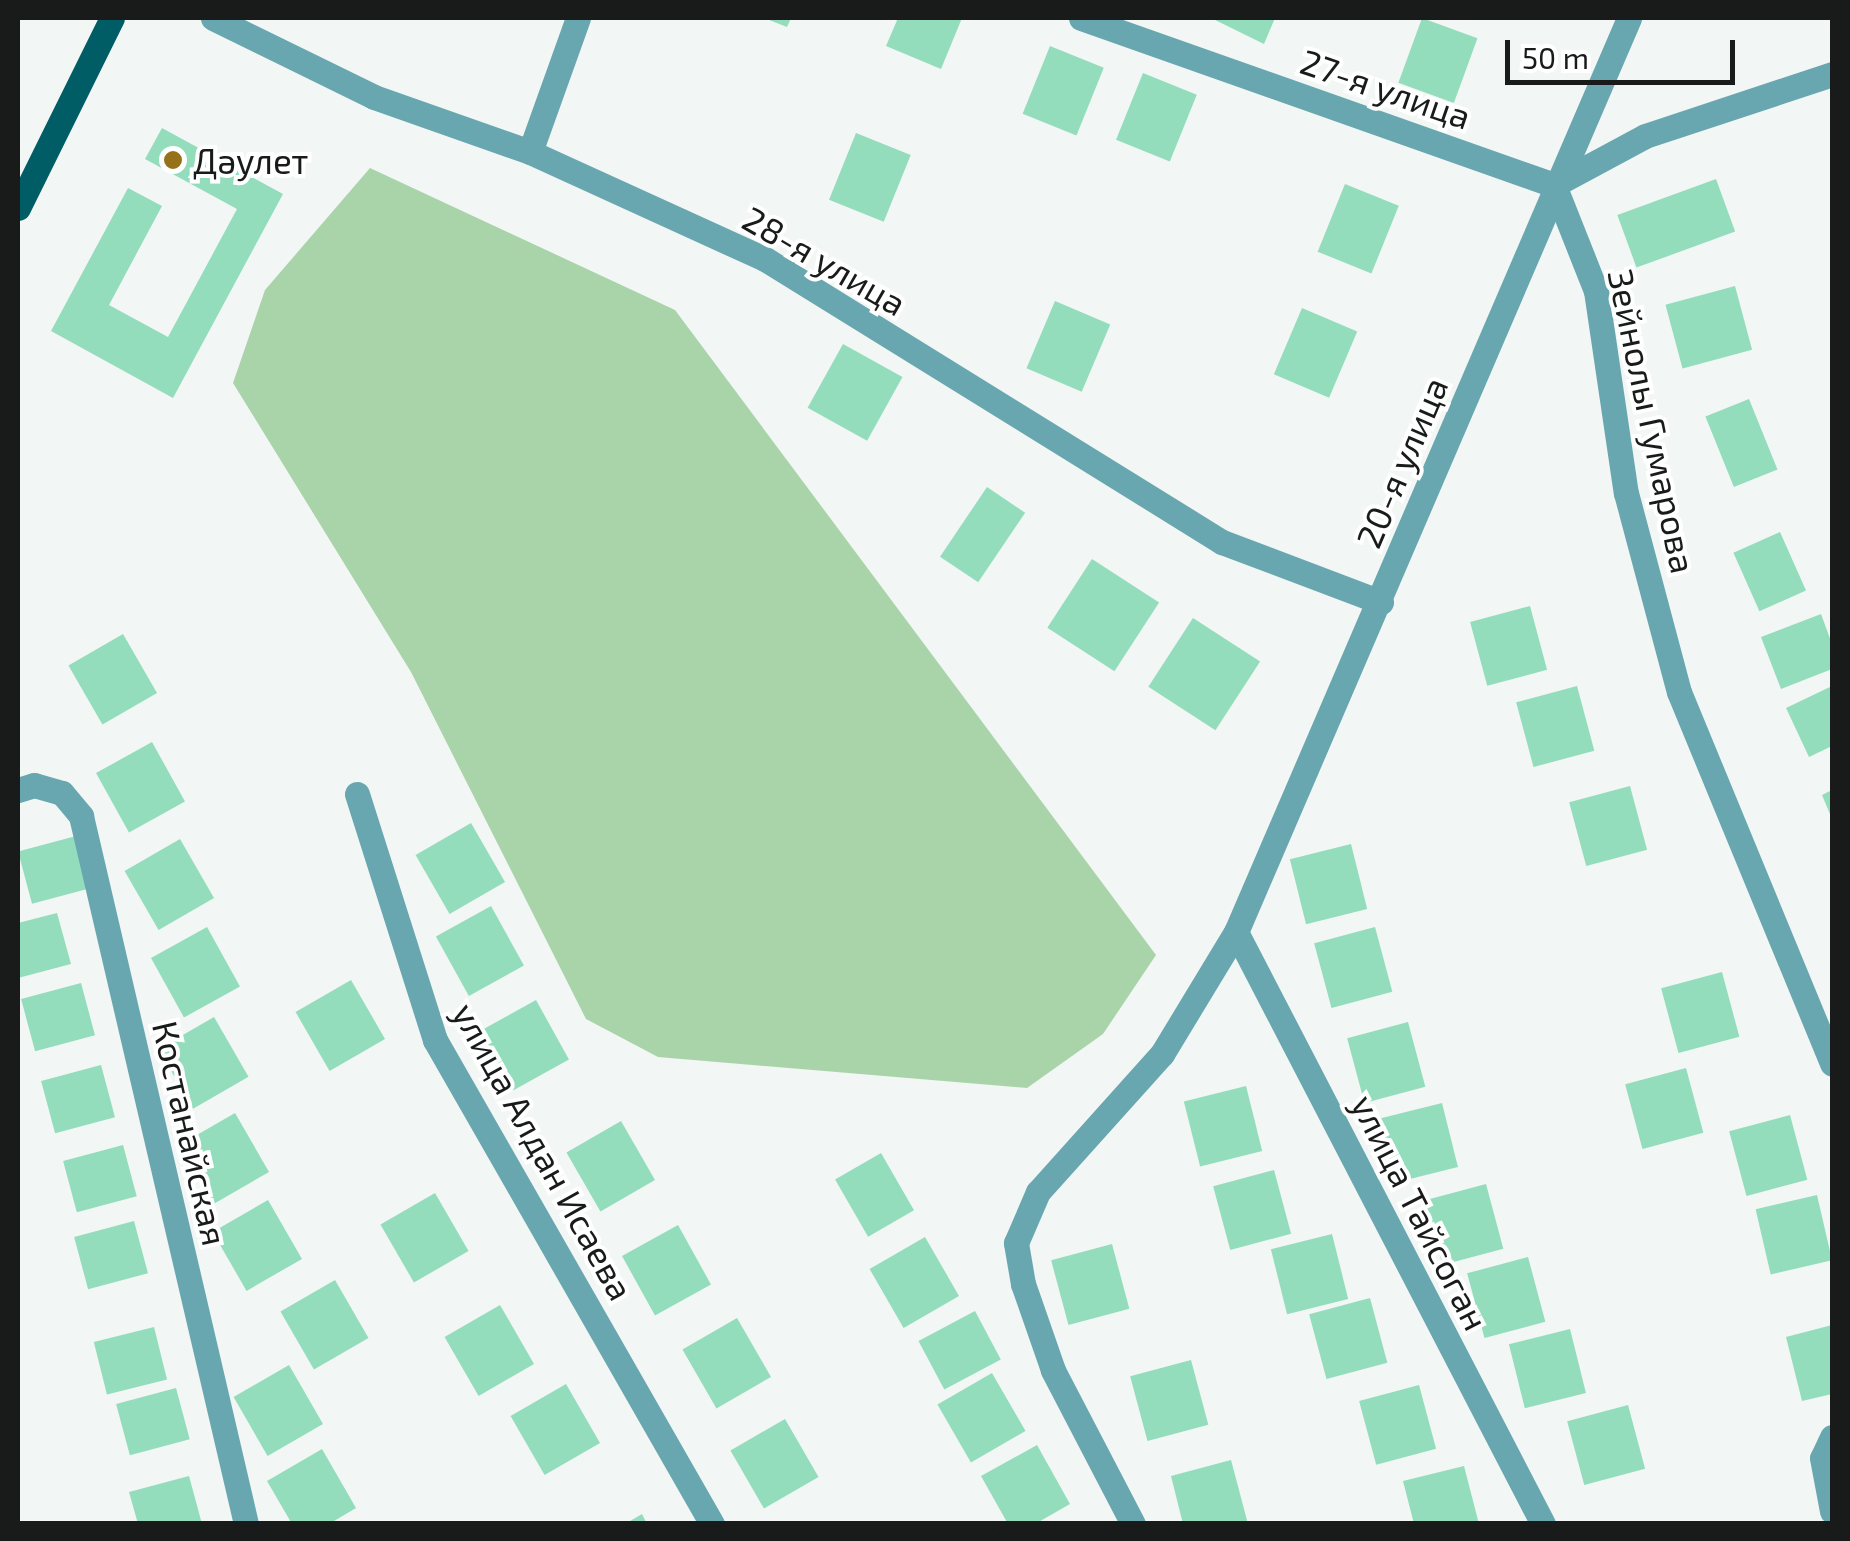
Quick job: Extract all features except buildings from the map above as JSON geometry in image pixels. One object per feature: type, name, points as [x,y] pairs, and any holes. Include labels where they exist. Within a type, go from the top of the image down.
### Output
[{"type":"main road","points":[[18,208],[112,18]]},
{"type":"street","name":"28-я улица","points":[[213,18],[374,97],[530,152],[765,259],[1222,542],[1381,602]]},
{"type":"street","points":[[530,152],[578,18]]},
{"type":"street","name":"27-я улица","points":[[1085,18],[1554,185]]},
{"type":"street","name":"20-я улица","points":[[1134,1524],[1053,1370],[1023,1284],[1016,1242],[1038,1192],[1162,1054],[1236,932],[1629,18]]},
{"type":"street","points":[[1554,185],[1644,136],[1832,74]]},
{"type":"street","name":"Зейнолы Гумарова","points":[[1554,185],[1596,290],[1626,493],[1679,692],[1832,1064]]},
{"type":"street","name":"Костанайская","points":[[26,787],[62,793],[81,816],[246,1524]]},
{"type":"street","name":"улица Алдан Исаева","points":[[357,794],[435,1040],[712,1524]]},
{"type":"street","name":"улица Тайсоган","points":[[1236,932],[1543,1524]]},
{"type":"street","points":[[1832,1437],[1822,1458],[1832,1510]]},
{"type":"green space","points":[[370,168],[675,310],[1156,955],[1103,1034],[1027,1088],[658,1057],[586,1019],[411,672],[233,383],[265,290]]},
{"type":"place","name":"Дәулет","points":[[173,160]]}]
